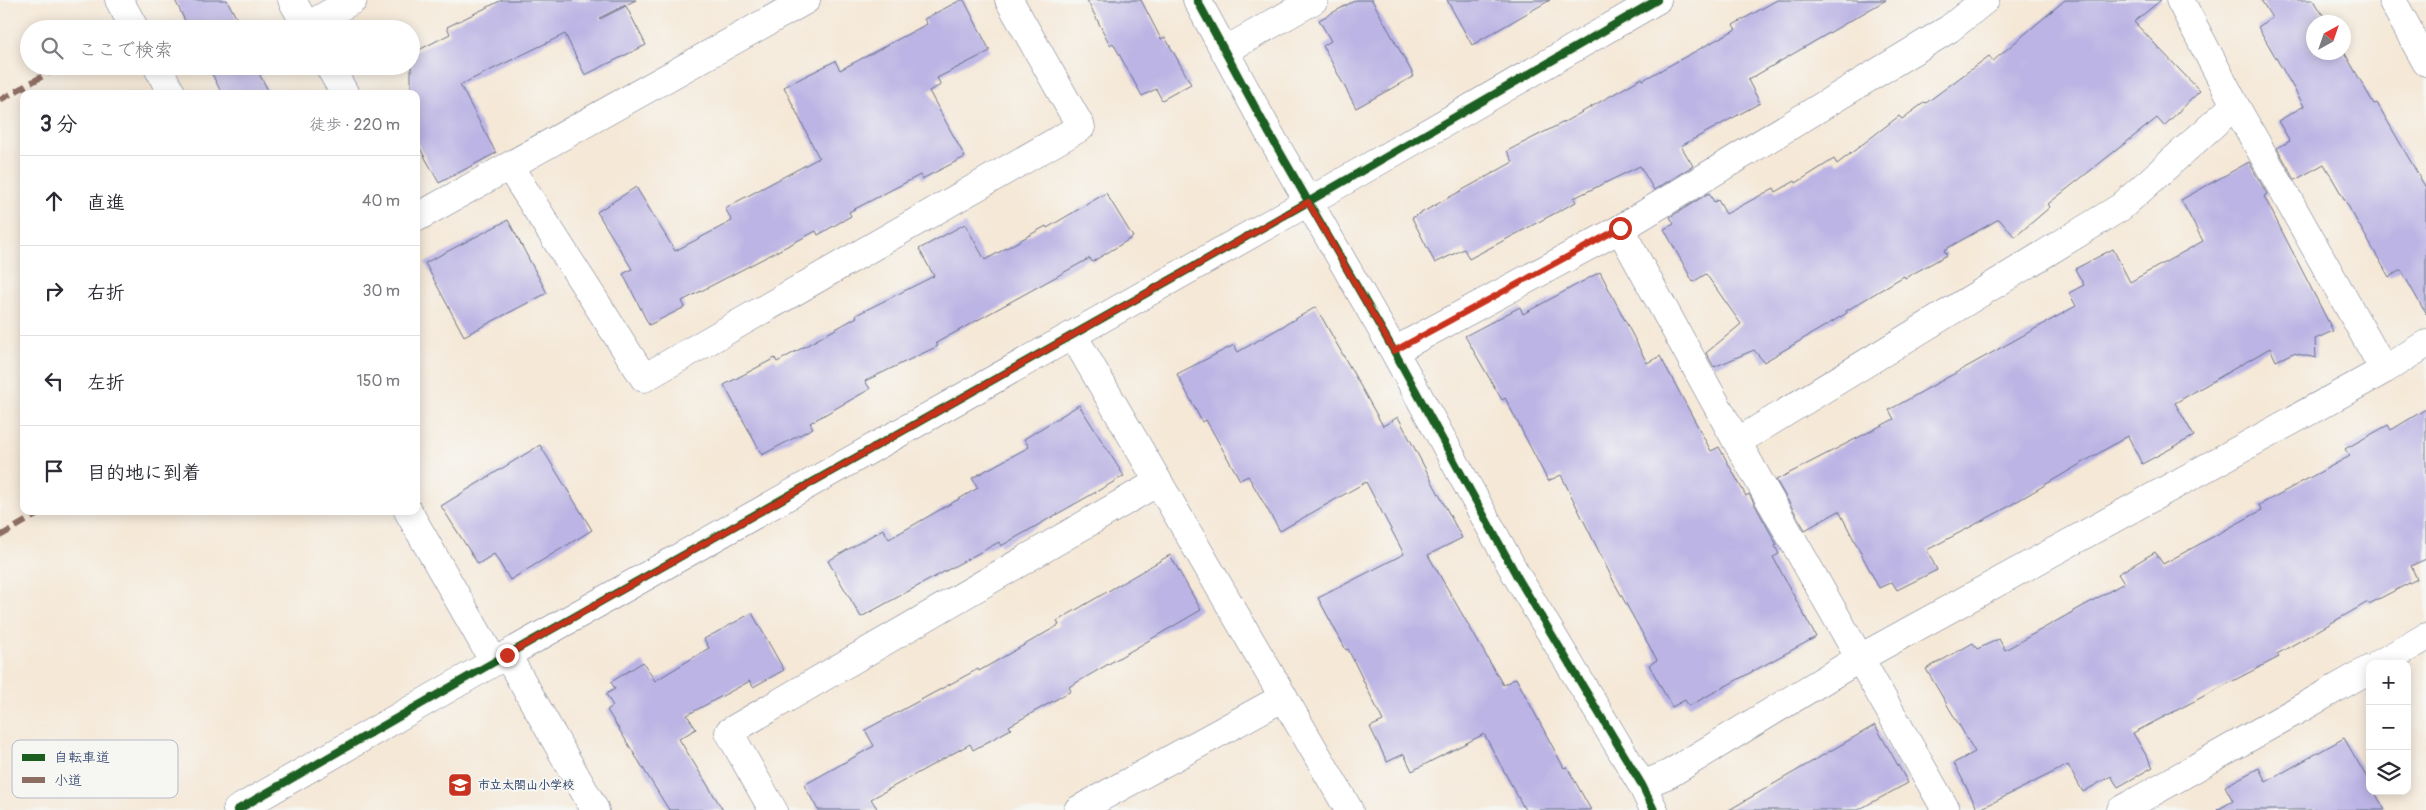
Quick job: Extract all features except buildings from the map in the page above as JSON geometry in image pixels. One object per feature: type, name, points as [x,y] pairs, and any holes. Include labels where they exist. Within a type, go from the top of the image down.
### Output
[{"type":"street","points":[[119,0],[130,20]]},
{"type":"street","points":[[292,0],[303,20]]},
{"type":"street","points":[[320,20],[353,0]]},
{"type":"street","points":[[420,216],[806,0]]},
{"type":"street","points":[[510,166],[644,378],[1081,128],[1010,0]]},
{"type":"street","points":[[1198,0],[1308,202],[1394,351],[1518,578],[1642,785],[1654,810]]},
{"type":"street","points":[[1226,50],[1314,0]]},
{"type":"street","points":[[237,810],[1308,202],[1657,0]]},
{"type":"street","points":[[1394,351],[1620,228],[1948,29],[1985,0]]},
{"type":"street","points":[[2180,0],[2235,105],[2384,370]]},
{"type":"street","points":[[2392,0],[2423,52]]},
{"type":"street","points":[[161,75],[170,90]]},
{"type":"street","points":[[334,75],[343,90]]},
{"type":"street","points":[[1737,442],[2121,208],[2235,105]]},
{"type":"street","points":[[1620,228],[1737,442],[1946,810]]},
{"type":"street","points":[[1073,335],[1349,810]]},
{"type":"street","points":[[1642,785],[1669,774],[1860,658],[2384,370],[2426,344]]},
{"type":"street","points":[[773,810],[729,732],[1158,482]]},
{"type":"street","points":[[410,515],[595,810]]},
{"type":"street","points":[[2386,660],[2426,637]]},
{"type":"street","points":[[2121,810],[2366,671]]},
{"type":"street","points":[[1078,810],[1284,697]]},
{"type":"marked path","points":[[0,100],[45,75]]},
{"type":"marked path","points":[[0,536],[36,515]]},
{"type":"cycle path","points":[[1197,0],[1269,133],[1394,351],[1518,578],[1642,785],[1654,810]]},
{"type":"cycle path","points":[[237,810],[494,662],[1308,202],[1657,0]]},
{"type":"place","name":"市立太閤山小学校","points":[[460,785]]},
{"type":"route","points":[[507,655],[1308,202],[1394,351],[1620,228]]}]
